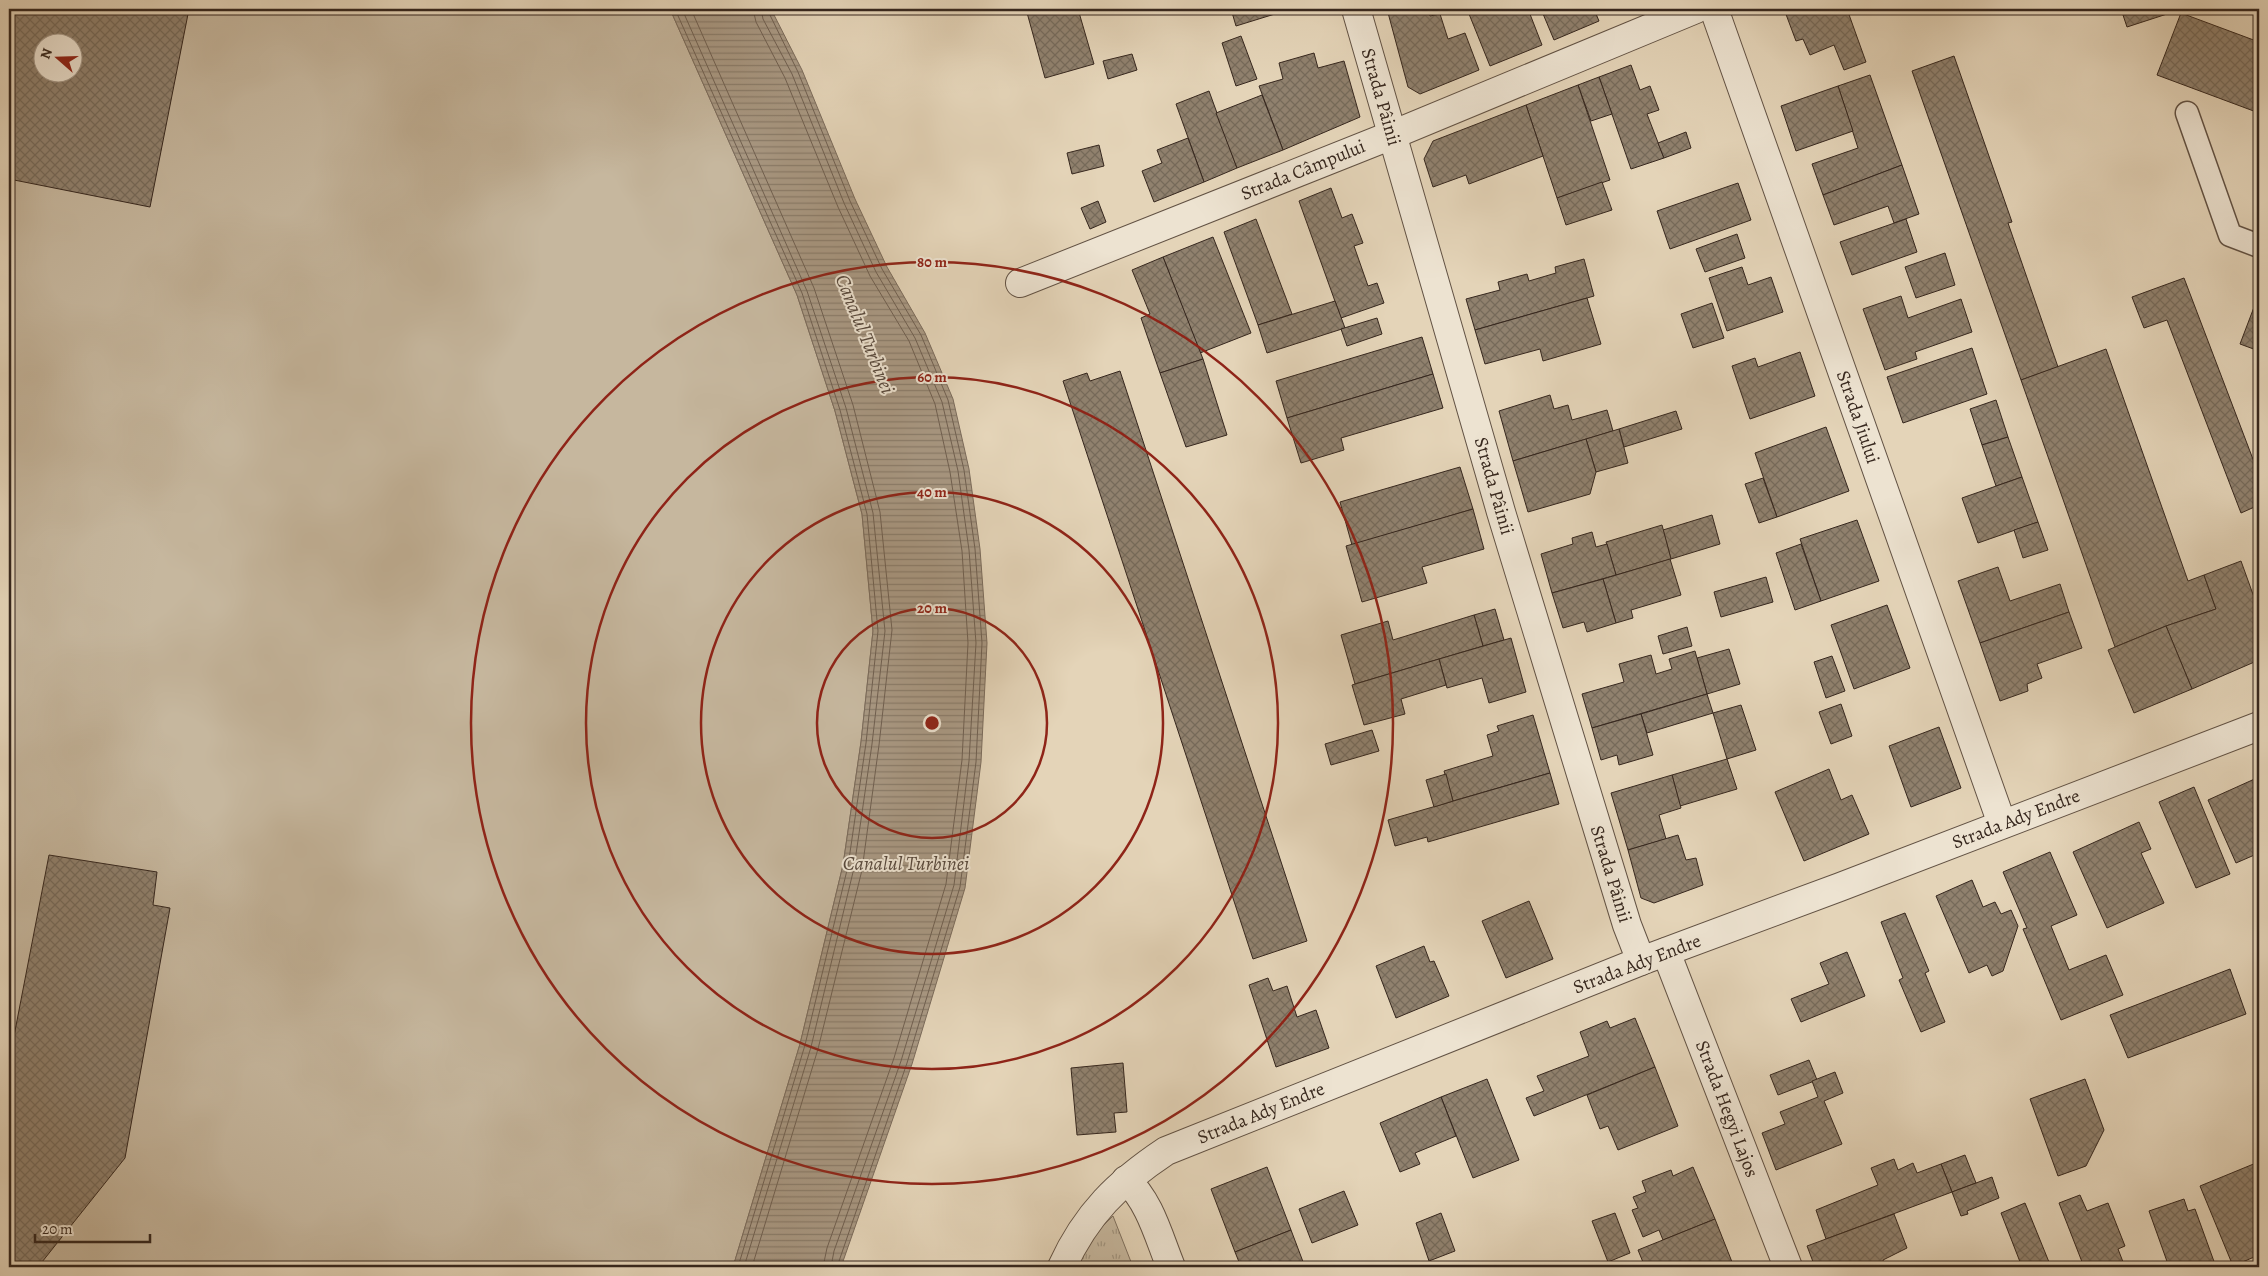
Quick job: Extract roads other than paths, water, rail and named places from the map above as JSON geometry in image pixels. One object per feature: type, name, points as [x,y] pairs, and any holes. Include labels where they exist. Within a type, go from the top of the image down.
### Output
[{"type":"street","name":"Strada Pâinii","points":[[1356,9],[1507,531],[1627,925],[1641,961]]},
{"type":"street","name":"Strada Câmpului","points":[[1020,283],[1392,135],[1696,9]]},
{"type":"street","name":"Strada Jiului","points":[[1714,9],[2002,824]]},
{"type":"street","name":"Strada Ady Endre","points":[[1062,1267],[1073,1242],[1093,1213],[1126,1180],[1166,1151],[1641,961],[2259,726]]},
{"type":"street","name":"Strada Hegyi Lajos","points":[[1666,952],[1788,1267]]},
{"type":"street","points":[[1126,1180],[1136,1188],[1143,1200],[1170,1267]]},
{"type":"lane","points":[[2187,113],[2230,235],[2259,246]]},
{"type":"water","name":"Canalul Turbinei","points":[[670,9],[771,9],[802,70],[855,199],[887,267],[925,333],[953,399],[969,469],[980,549],[987,643],[981,762],[965,888],[912,1064],[841,1267],[733,1267],[800,1044],[843,865],[861,742],[873,631],[862,514],[835,411],[797,295]]}]
